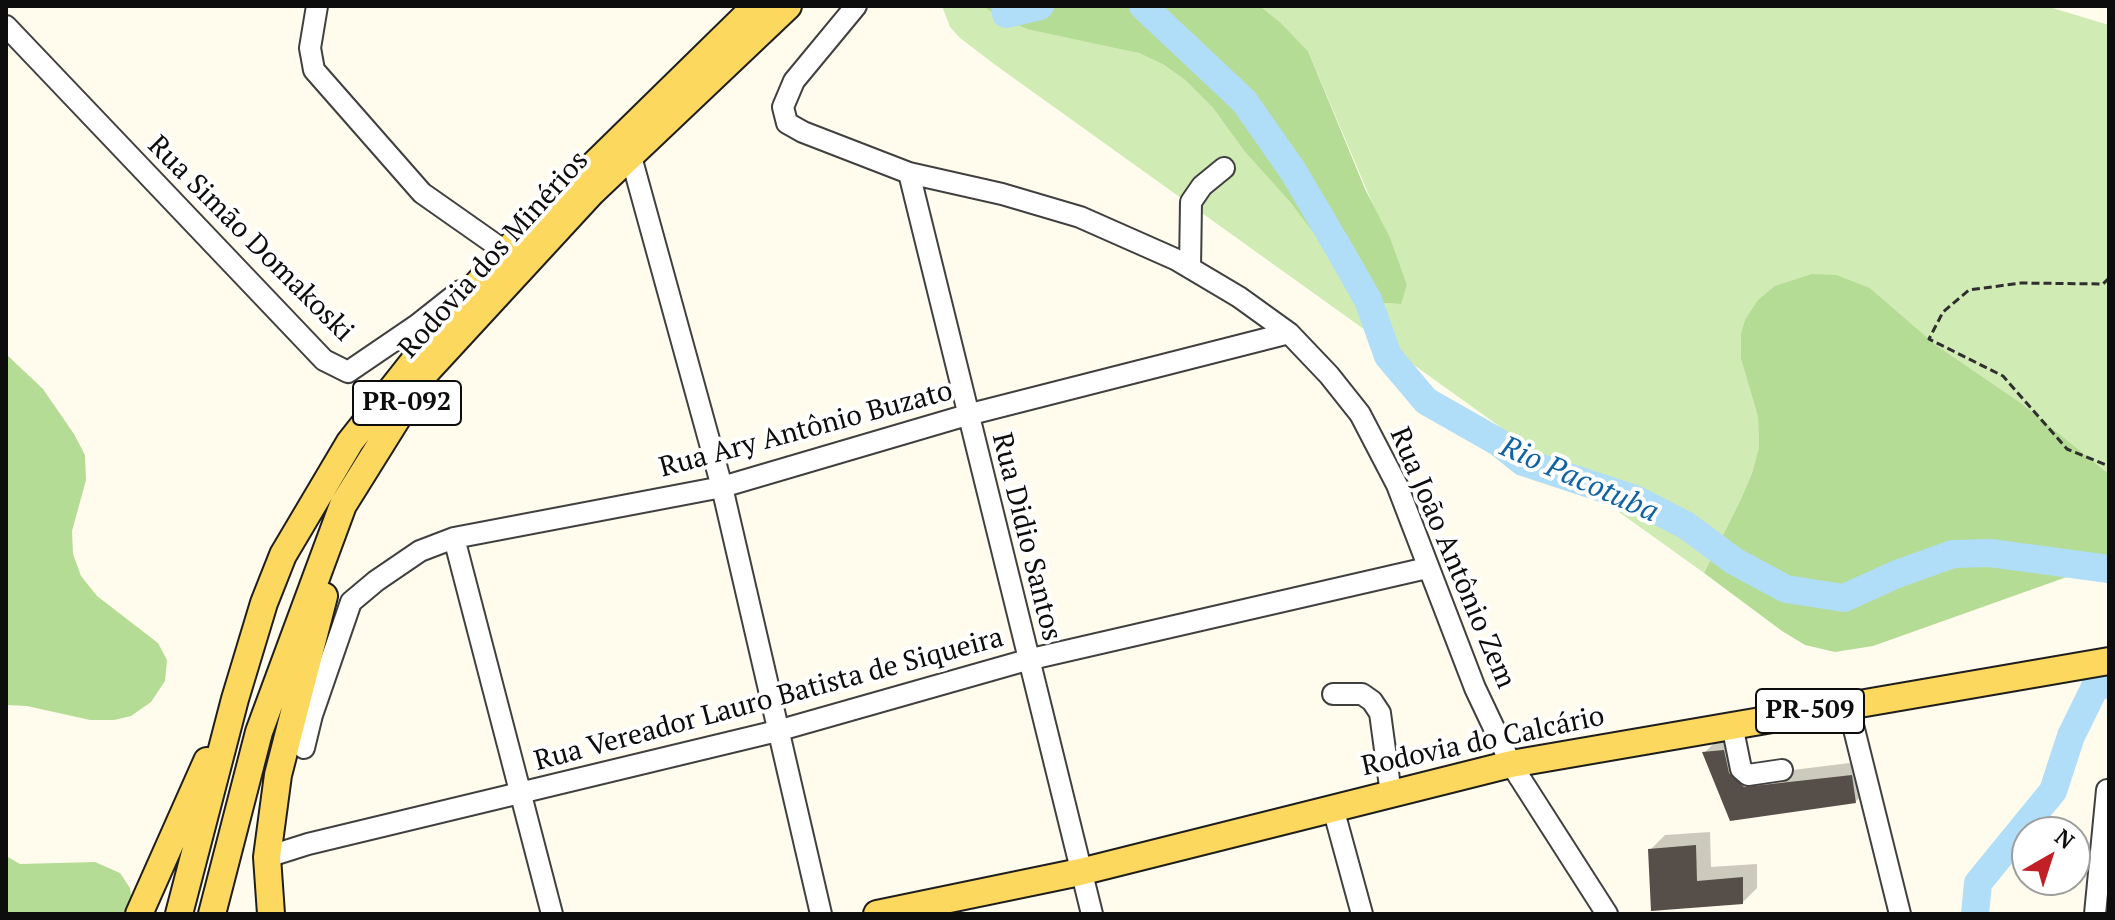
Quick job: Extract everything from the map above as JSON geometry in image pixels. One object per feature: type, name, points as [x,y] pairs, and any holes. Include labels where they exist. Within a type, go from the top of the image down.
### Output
[{"type":"main road","name":"Rodovia dos Minérios","points":[[179,914],[234,703],[264,603],[283,555],[350,442],[506,252],[756,6]]},
{"type":"main road","name":"Rodovia dos Minérios","points":[[212,914],[259,732],[343,505],[426,372],[630,153],[788,6]]},
{"type":"main road","points":[[271,914],[267,857],[278,775],[323,599],[330,564],[330,541]]},
{"type":"main road","name":"Rodovia do Calcário","points":[[877,914],[1080,872],[1511,764],[2109,661]]},
{"type":"main road","points":[[139,914],[234,703]]},
{"type":"street","points":[[317,6],[310,48],[314,70],[422,193],[506,252]]},
{"type":"street","name":"Rua João Antônio Zem","points":[[856,6],[794,81],[783,107],[787,123],[909,173],[1002,194],[1080,217],[1190,268],[1239,297],[1289,333],[1329,375],[1360,414],[1397,485],[1475,688],[1511,764],[1607,914]]},
{"type":"street","name":"Rua Simão Domakoski","points":[[6,26],[324,360],[348,372],[417,325],[457,292],[478,283]]},
{"type":"street","points":[[630,153],[722,487],[821,914]]},
{"type":"street","points":[[1190,268],[1191,202],[1202,186],[1224,168]]},
{"type":"street","name":"Rua Didio Santos","points":[[909,173],[1092,914]]},
{"type":"street","name":"Rua Ary Antônio Buzato","points":[[304,748],[312,715],[351,602],[420,551],[454,538],[722,487],[967,415],[1289,333]]},
{"type":"street","points":[[454,538],[552,914]]},
{"type":"street","name":"Rua Vereador Lauro Batista de Siqueira","points":[[267,857],[308,844],[777,731],[1027,660],[1427,568]]},
{"type":"street","points":[[1333,694],[1362,694],[1372,701],[1380,713],[1391,794]]},
{"type":"street","points":[[1848,705],[1900,914]]},
{"type":"street","points":[[1732,725],[1741,769],[1748,775],[1782,770]]},
{"type":"street","points":[[2095,914],[2107,790]]},
{"type":"street","points":[[1333,808],[1362,914]]},
{"type":"path","points":[[2109,278],[2103,284],[2021,283],[1969,290],[1943,312],[1929,339],[2003,376],[2067,449],[2109,466]]},
{"type":"green space","points":[[942,6],[983,6],[994,14],[1139,53],[1164,65],[1185,80],[1213,108],[1349,280],[1383,303],[1400,304],[1407,285],[1308,51],[1260,6],[2046,6],[2109,25],[2109,474],[2021,403],[1936,345],[1870,288],[1741,359],[1758,417],[1759,447],[1741,499],[1704,573],[994,64],[950,27]]},
{"type":"green space","points":[[983,6],[1260,6],[1308,51],[1365,189],[1390,238],[1407,285],[1401,304],[1383,303],[1349,280],[1213,108],[1185,80],[1164,65],[1139,53],[1027,29]]},
{"type":"green space","points":[[1812,274],[1836,275],[1870,288],[1936,345],[2021,403],[2109,474],[2109,562],[1873,646],[1835,652],[1805,645],[1704,573],[1741,499],[1759,447],[1758,417],[1741,359],[1741,334],[1745,320],[1758,300],[1775,286]]},
{"type":"green space","points":[[6,354],[43,389],[85,455],[86,480],[72,531],[73,554],[81,576],[97,596],[158,643],[167,660],[165,681],[151,702],[131,716],[90,720],[27,706],[6,705]]},
{"type":"green space","points":[[6,856],[20,864],[95,862],[120,873],[130,888],[132,903],[128,914],[6,914]]},
{"type":"building","points":[[1724,750],[1729,773],[1744,787],[1852,775],[1856,803],[1730,821],[1702,752]]},
{"type":"building","points":[[1696,845],[1697,881],[1743,877],[1743,904],[1651,911],[1648,849]]},
{"type":"waterway","name":"Rio Pacotuba","points":[[1005,6],[1006,14],[1040,6]]},
{"type":"waterway","name":"Rio Pacotuba","points":[[1143,6],[1244,101],[1293,171],[1368,300],[1388,356],[1426,401],[1498,442],[1523,462],[1635,499],[1687,526],[1734,561],[1786,589],[1844,598],[1897,574],[1953,554],[1990,553],[2109,569]]},
{"type":"waterway","name":"Rio Pacotuba","points":[[1975,914],[1978,883],[2053,791],[2071,736],[2097,683],[2109,685]]}]
